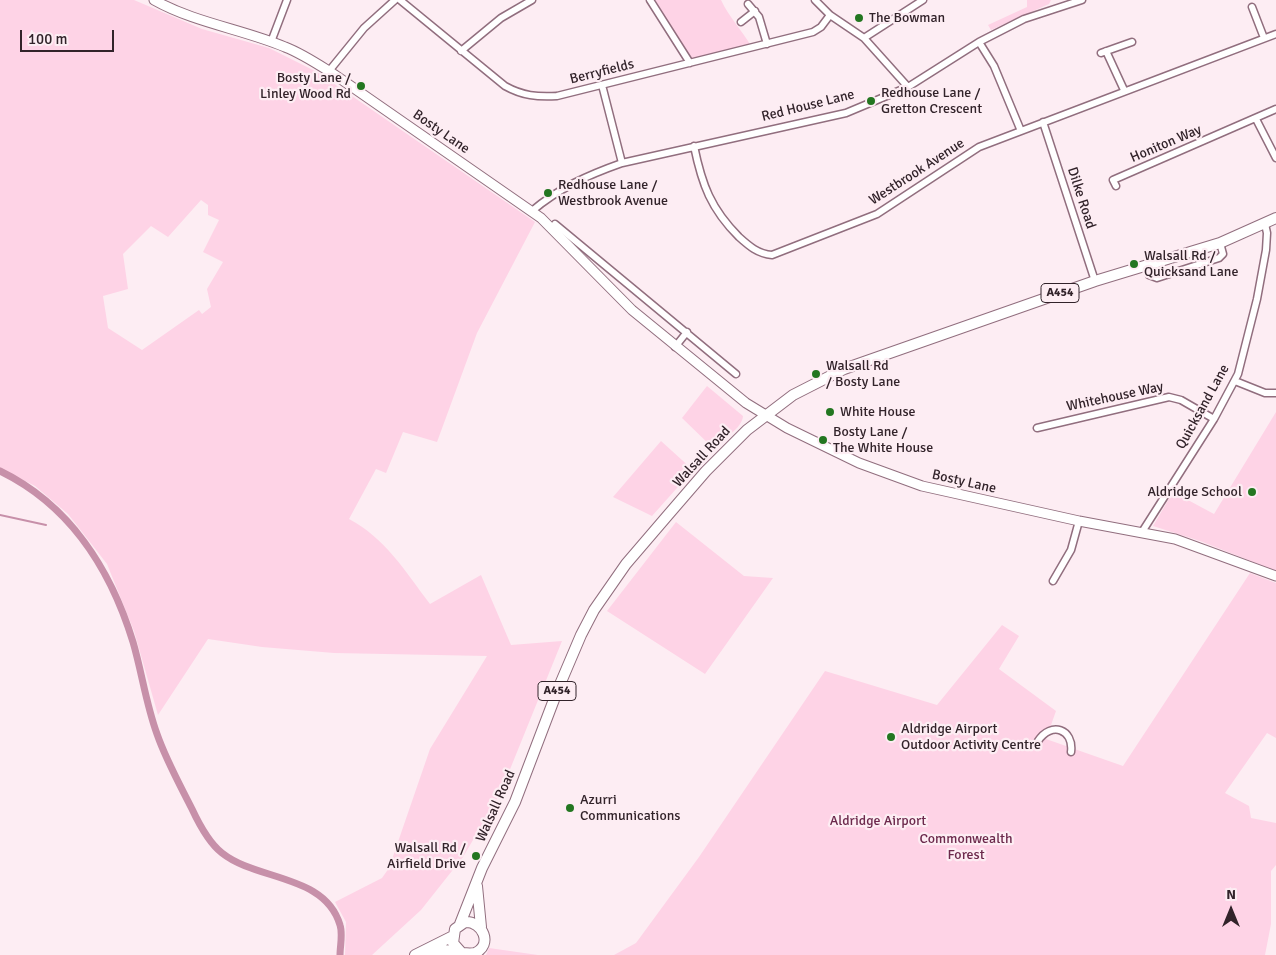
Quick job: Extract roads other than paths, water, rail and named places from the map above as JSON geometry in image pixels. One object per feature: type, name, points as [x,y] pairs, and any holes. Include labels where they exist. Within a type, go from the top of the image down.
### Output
[{"type":"main road","name":"Bosty Lane","points":[[154,0],[202,21],[271,42],[302,54],[329,71],[541,218],[625,304],[675,347],[764,416],[859,463],[922,486],[1078,521],[1142,532],[1201,547],[1276,576]]},
{"type":"main road","name":"Walsall Road","points":[[460,924],[477,885],[482,868],[515,802],[558,689],[594,610],[626,564],[706,470],[764,416],[793,395],[844,369],[1095,281],[1220,243],[1276,218]]},
{"type":"main road","name":"Walsall Road","points":[[477,885],[481,927]]},
{"type":"main road","points":[[469,922],[481,927],[485,938],[479,952],[463,954],[419,953],[453,936],[460,924],[469,922]]},
{"type":"main road","points":[[453,936],[455,946],[463,954]]},
{"type":"street","points":[[271,42],[287,0]]},
{"type":"street","points":[[329,71],[364,28],[396,0]]},
{"type":"street","name":"Berryfields","points":[[400,0],[505,86],[520,94],[536,97],[557,96],[813,32],[821,27],[830,15]]},
{"type":"street","points":[[461,51],[502,18],[532,0]]},
{"type":"street","points":[[650,0],[690,63]]},
{"type":"street","points":[[815,0],[830,15],[864,38],[908,87]]},
{"type":"street","points":[[864,38],[923,0]]},
{"type":"street","name":"Red House Lane","points":[[532,211],[550,195],[566,186],[591,174],[622,164],[694,146],[846,113],[908,87],[979,42],[1024,19],[1058,4],[1082,0]]},
{"type":"street","points":[[748,4],[755,11],[762,24],[767,44]]},
{"type":"street","points":[[1252,7],[1264,38]]},
{"type":"street","points":[[740,22],[755,11]]},
{"type":"street","name":"Westbrook Avenue","points":[[694,146],[706,191],[724,221],[758,252],[772,255],[877,214],[964,156],[1021,131],[1124,90],[1276,34]]},
{"type":"street","points":[[979,42],[994,66],[1021,131]]},
{"type":"street","points":[[1124,90],[1104,52],[1132,42]]},
{"type":"street","points":[[602,85],[622,164]]},
{"type":"street","name":"Honiton Way","points":[[1116,186],[1113,180],[1236,131],[1256,118],[1276,109]]},
{"type":"street","points":[[1256,118],[1276,158]]},
{"type":"street","name":"Dilke Road","points":[[1043,122],[1095,281]]},
{"type":"street","points":[[555,224],[687,332],[723,367],[736,374]]},
{"type":"street","name":"Quicksand Lane","points":[[1142,532],[1214,419],[1235,381],[1257,299],[1267,242],[1265,224]]},
{"type":"street","points":[[1146,266],[1149,275],[1157,278],[1219,258],[1223,254],[1220,243]]},
{"type":"street","points":[[675,347],[687,332]]},
{"type":"street","points":[[1235,381],[1264,393],[1276,394]]},
{"type":"street","name":"Whitehouse Way","points":[[1037,428],[1047,424],[1168,397],[1181,400],[1214,419]]},
{"type":"street","points":[[1047,424],[1047,433]]},
{"type":"street","points":[[1053,581],[1070,550],[1078,521]]},
{"type":"street","points":[[1038,741],[1049,730],[1056,729],[1068,735],[1072,743],[1071,752]]},
{"type":"waterway","points":[[0,471],[25,485],[47,502],[67,521],[100,565],[124,615],[133,642],[153,723],[161,744],[173,772],[209,839],[217,849],[237,862],[288,880],[320,896],[332,908],[340,925],[340,955]]},
{"type":"waterway","points":[[0,515],[46,525]]},
{"type":"place","name":"The Bowman","points":[[859,18]]},
{"type":"place","name":"Bosty Lane / Linley Wood Rd","points":[[361,86]]},
{"type":"place","name":"Redhouse Lane / Gretton Crescent","points":[[871,101]]},
{"type":"place","name":"Redhouse Lane / Westbrook Avenue","points":[[548,193]]},
{"type":"place","name":"Walsall Rd / Quicksand Lane","points":[[1134,264]]},
{"type":"place","name":"Walsall Rd / Bosty Lane","points":[[816,374]]},
{"type":"place","name":"White House","points":[[830,412]]},
{"type":"place","name":"Bosty Lane / The White House","points":[[823,440]]},
{"type":"place","name":"Aldridge School","points":[[1252,492]]},
{"type":"place","name":"Aldridge Airport Outdoor Activity Centre","points":[[891,737]]},
{"type":"place","name":"Azurri Communications","points":[[570,808]]},
{"type":"place","name":"Walsall Rd / Airfield Drive","points":[[476,856]]},
{"type":"park label","name":"Aldridge Airport","points":[[878,821]]},
{"type":"park label","name":"Commonwealth Forest","points":[[966,848]]}]
